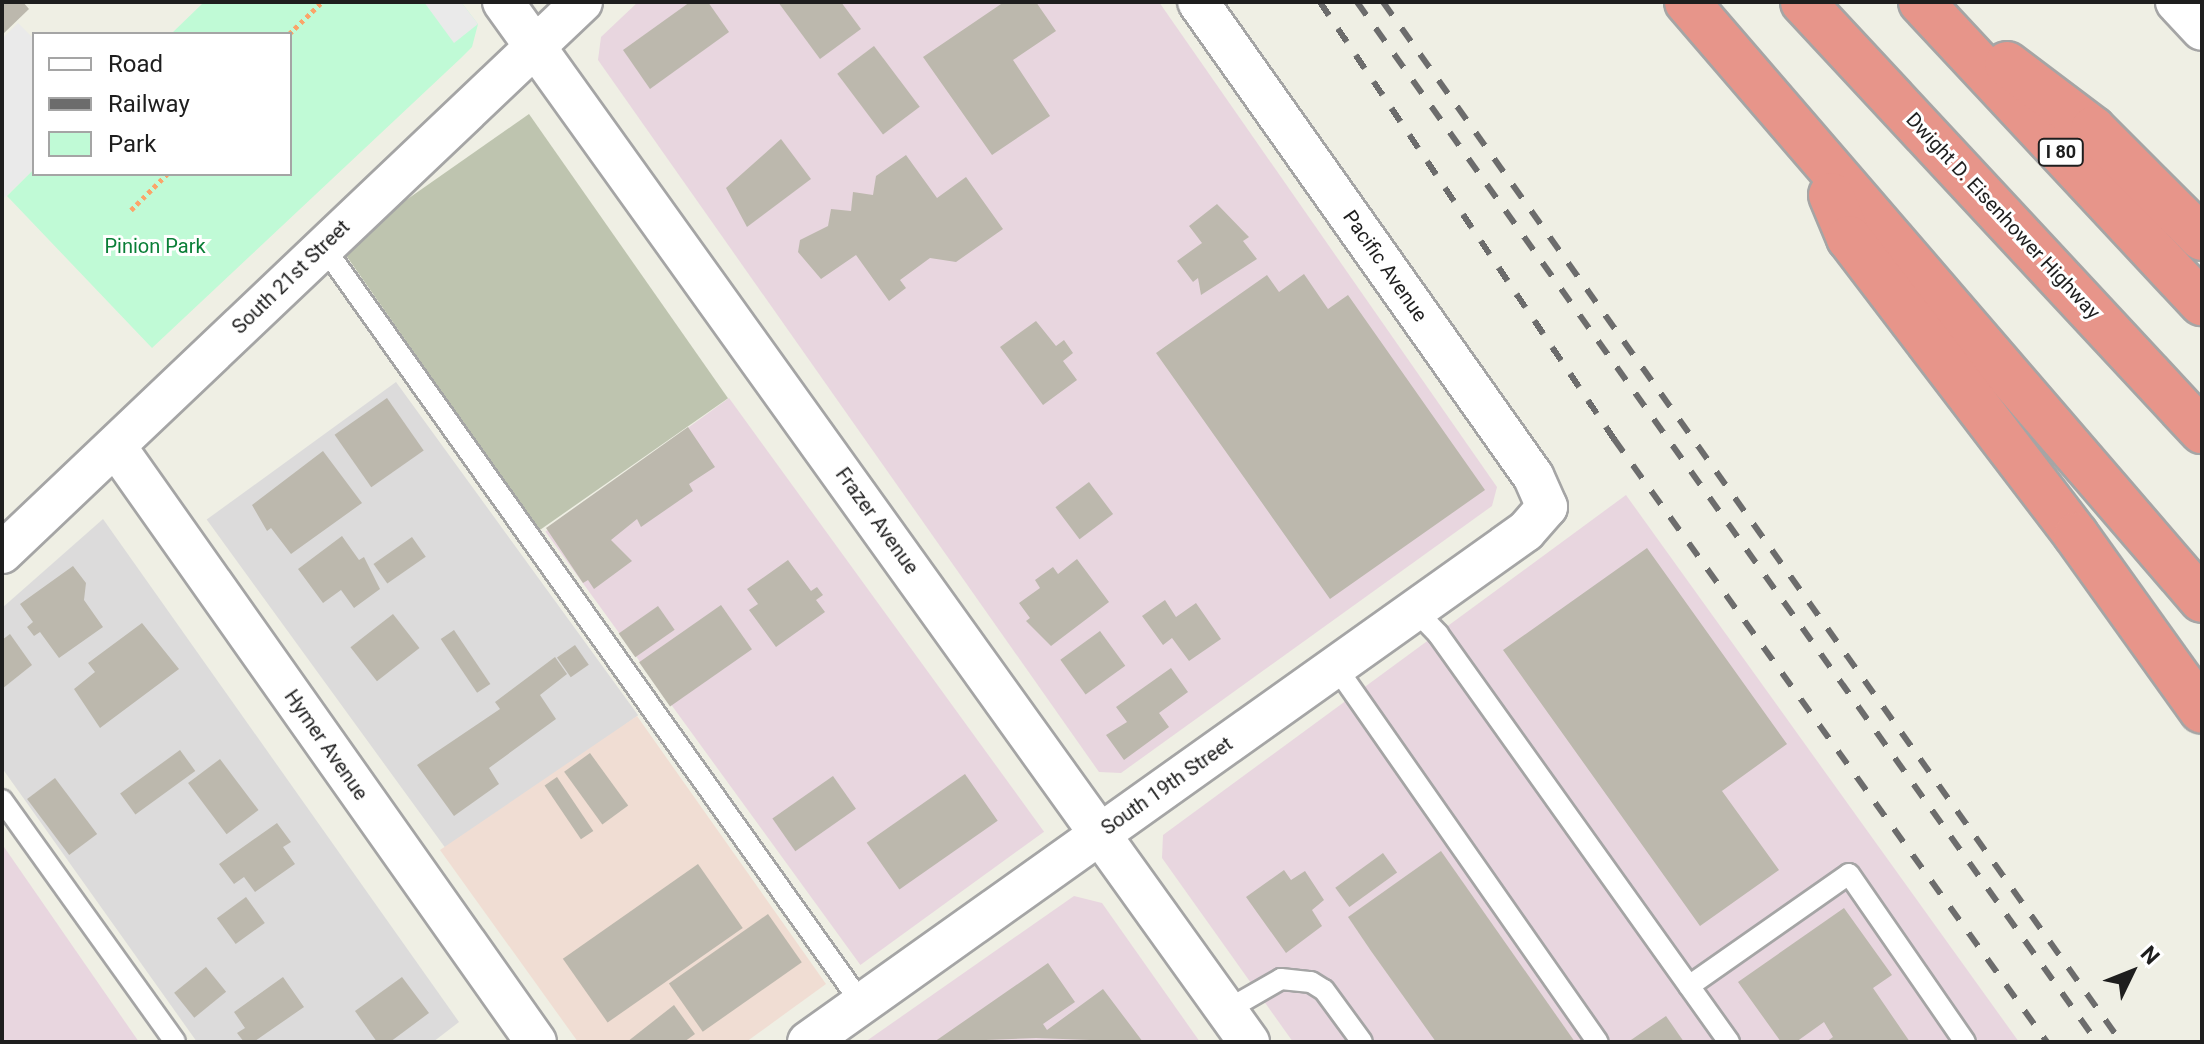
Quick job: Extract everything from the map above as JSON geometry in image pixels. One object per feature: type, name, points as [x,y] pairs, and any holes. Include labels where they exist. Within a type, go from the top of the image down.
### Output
[{"type":"highway","points":[[1687,2],[2202,600]]},
{"type":"highway","name":"Dwight D. Eisenhower Highway","points":[[1803,2],[2202,431]]},
{"type":"highway","points":[[1924,2],[2093,129],[2202,238]]},
{"type":"highway","name":"I 80","points":[[1924,2],[2202,303]]},
{"type":"highway","points":[[1811,148],[1849,238],[2076,535],[2202,711]]},
{"type":"street","name":"Frazer Avenue","points":[[503,2],[1238,1026]]},
{"type":"street","name":"South 21st Street","points":[[2,553],[582,2]]},
{"type":"street","name":"Pacific Avenue","points":[[1198,2],[1533,476],[1547,507],[1526,531]]},
{"type":"street","points":[[2176,2],[2202,30]]},
{"type":"street","name":"Hymer Avenue","points":[[116,447],[534,1041]]},
{"type":"street","name":"South 19th Street","points":[[808,1042],[1526,531]]},
{"type":"lane","points":[[323,246],[862,1004]]},
{"type":"lane","points":[[1415,610],[1438,634],[1729,1042]]},
{"type":"lane","points":[[1336,667],[1598,1042]]},
{"type":"lane","points":[[2,800],[175,1042]]},
{"type":"lane","points":[[1689,986],[1849,874],[1965,1042]]},
{"type":"lane","points":[[1238,1026],[1281,979],[1311,982],[1324,990],[1362,1042]]},
{"type":"path","points":[[291,32],[322,2]]},
{"type":"path","points":[[131,210],[165,176]]},
{"type":"shaded area","points":[[424,2],[461,2],[478,24],[454,43]]},
{"type":"shaded area","points":[[638,2],[1159,2],[1497,487],[1492,506],[1121,773],[1099,772],[598,60],[601,37]]},
{"type":"shaded area","points":[[18,23],[32,37],[32,171],[2,200],[2,39]]},
{"type":"shaded area","points":[[529,114],[728,398],[539,531],[340,246]]},
{"type":"shaded area","points":[[396,382],[638,715],[449,853],[207,520]]},
{"type":"shaded area","points":[[729,398],[1044,832],[860,965],[545,531]]},
{"type":"shaded area","points":[[1626,495],[2019,1042],[1293,1042],[1162,858],[1163,835]]},
{"type":"shaded area","points":[[103,519],[459,1022],[433,1042],[197,1042],[2,768],[2,608]]},
{"type":"shaded area","points":[[637,716],[826,984],[746,1042],[578,1042],[440,850]]},
{"type":"shaded area","points":[[2,844],[139,1042],[2,1042]]},
{"type":"shaded area","points":[[1074,896],[1102,903],[1200,1042],[865,1042]]},
{"type":"green space","name":"Pinion Park","points":[[204,2],[461,2],[478,24],[472,47],[461,58],[152,348],[7,196],[32,171],[32,176],[292,176],[292,32],[173,32]]},
{"type":"building","points":[[2,2],[23,2],[29,9],[2,35]]},
{"type":"building","points":[[690,2],[708,2],[729,32],[650,89],[623,50]]},
{"type":"building","points":[[778,2],[841,2],[861,29],[820,59]]},
{"type":"building","points":[[1004,2],[1036,2],[1056,31],[1013,60],[1050,116],[992,155],[923,57]]},
{"type":"building","points":[[874,46],[920,107],[883,134],[837,74]]},
{"type":"building","points":[[781,139],[811,179],[747,227],[726,188]]},
{"type":"building","points":[[906,155],[937,198],[966,177],[1003,229],[956,262],[930,258],[900,280],[906,288],[889,301],[856,255],[821,279],[798,252],[800,240],[828,226],[831,209],[851,211],[853,192],[873,195],[876,176]]},
{"type":"building","points":[[1217,204],[1249,237],[1243,241],[1257,259],[1201,295],[1198,278],[1193,282],[1177,261],[1202,243],[1189,226]]},
{"type":"building","points":[[1304,274],[1328,309],[1348,295],[1485,490],[1330,599],[1156,353],[1267,275],[1279,292]]},
{"type":"building","points":[[1036,321],[1056,346],[1064,340],[1073,353],[1063,361],[1077,380],[1043,405],[1000,347]]},
{"type":"building","points":[[387,398],[424,450],[371,487],[335,435]]},
{"type":"building","points":[[688,427],[715,467],[689,484],[693,491],[641,527],[637,519],[611,540],[632,561],[594,589],[588,580],[583,583],[546,528]]},
{"type":"building","points":[[323,451],[362,503],[291,554],[271,528],[267,531],[252,505]]},
{"type":"building","points":[[1089,482],[1113,514],[1080,539],[1055,507]]},
{"type":"building","points":[[342,536],[359,560],[364,557],[380,589],[354,608],[341,590],[323,603],[298,569]]},
{"type":"building","points":[[412,537],[426,557],[387,584],[373,564]]},
{"type":"building","points":[[1647,548],[1787,744],[1722,791],[1779,870],[1700,926],[1503,650]]},
{"type":"building","points":[[1077,559],[1109,602],[1051,646],[1026,621],[1030,618],[1019,603],[1040,588],[1035,580],[1053,567],[1058,574]]},
{"type":"building","points":[[788,560],[811,591],[817,587],[823,595],[816,600],[825,612],[776,647],[749,610],[758,604],[747,589]]},
{"type":"building","points":[[73,566],[86,583],[84,600],[103,627],[59,658],[40,632],[34,636],[27,627],[33,622],[20,604]]},
{"type":"building","points":[[1165,600],[1176,617],[1196,603],[1221,639],[1189,661],[1172,638],[1163,645],[1142,616]]},
{"type":"building","points":[[721,605],[752,649],[670,707],[639,662]]},
{"type":"building","points":[[658,606],[675,630],[635,657],[619,634]]},
{"type":"building","points":[[393,614],[419,648],[377,681],[350,647]]},
{"type":"building","points":[[142,623],[179,669],[100,728],[74,689],[95,672],[88,663]]},
{"type":"building","points":[[454,630],[490,684],[477,693],[441,639]]},
{"type":"building","points":[[1100,631],[1125,666],[1086,695],[1060,660]]},
{"type":"building","points":[[10,634],[32,665],[2,689],[2,640]]},
{"type":"building","points":[[575,645],[589,665],[571,677],[557,658]]},
{"type":"building","points":[[555,657],[567,674],[540,695],[556,719],[489,768],[499,784],[454,816],[417,765],[500,709],[495,702]]},
{"type":"building","points":[[1171,668],[1188,692],[1159,713],[1169,727],[1124,760],[1106,735],[1127,722],[1116,707]]},
{"type":"building","points":[[180,750],[195,771],[135,815],[120,793]]},
{"type":"building","points":[[590,753],[628,806],[602,824],[564,772]]},
{"type":"building","points":[[220,759],[259,810],[227,834],[188,783]]},
{"type":"building","points":[[965,774],[998,821],[899,890],[867,843]]},
{"type":"building","points":[[833,776],[856,809],[795,851],[772,818]]},
{"type":"building","points":[[557,777],[593,831],[581,839],[545,785]]},
{"type":"building","points":[[55,778],[97,834],[69,855],[27,799]]},
{"type":"building","points":[[277,823],[291,842],[283,847],[295,864],[255,892],[244,877],[234,884],[219,864]]},
{"type":"building","points":[[1441,851],[1575,1042],[1436,1042],[1371,951],[1348,917]]},
{"type":"building","points":[[1383,853],[1397,872],[1349,907],[1335,888]]},
{"type":"building","points":[[698,864],[743,928],[608,1023],[563,959]]},
{"type":"building","points":[[1284,870],[1291,880],[1305,871],[1324,900],[1312,910],[1322,926],[1286,953],[1246,897]]},
{"type":"building","points":[[246,897],[265,923],[236,944],[217,918]]},
{"type":"building","points":[[1844,908],[1892,975],[1873,988],[1910,1042],[1826,1042],[1833,1037],[1824,1022],[1796,1042],[1781,1042],[1738,982]]},
{"type":"building","points":[[768,914],[802,962],[703,1032],[669,983]]},
{"type":"building","points":[[1048,963],[1075,1002],[1043,1024],[1047,1030],[1103,989],[1143,1042],[1036,1038],[934,1042]]},
{"type":"building","points":[[206,967],[226,992],[194,1018],[174,993]]},
{"type":"building","points":[[283,977],[304,1007],[255,1041],[244,1042],[237,1033],[245,1028],[234,1012]]},
{"type":"building","points":[[402,977],[429,1013],[390,1042],[377,1042],[355,1011]]},
{"type":"building","points":[[674,1005],[695,1034],[684,1042],[627,1042]]},
{"type":"building","points":[[1666,1016],[1684,1042],[1628,1042]]},
{"type":"railway","points":[[1320,2],[1614,439],[2047,1042]]},
{"type":"railway","points":[[1357,2],[2097,1042]]},
{"type":"railway","points":[[1383,2],[2121,1042]]}]
